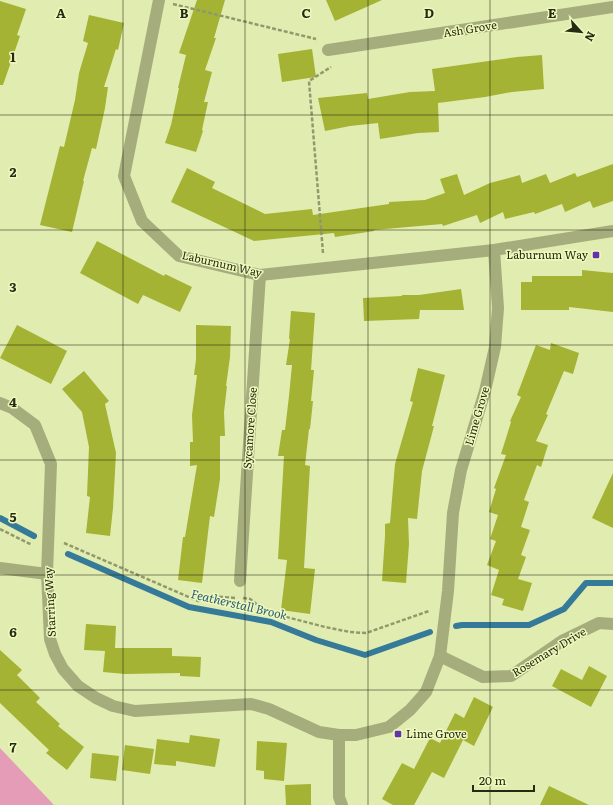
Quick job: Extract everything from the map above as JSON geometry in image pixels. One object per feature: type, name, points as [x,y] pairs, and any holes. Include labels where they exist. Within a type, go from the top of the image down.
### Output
[{"type":"street","name":"Laburnum Way","points":[[159,0],[124,176],[142,221],[179,256],[260,275],[494,250],[613,231]]},
{"type":"street","name":"Ash Grove","points":[[328,50],[613,7]]},
{"type":"street","name":"Lime Grove","points":[[339,735],[356,735],[389,726],[410,710],[426,692],[440,656],[448,591],[453,513],[461,470],[485,391],[495,347],[498,308],[494,250]]},
{"type":"street","name":"Sycamore Close","points":[[240,581],[260,275]]},
{"type":"street","name":"Starring Way","points":[[0,403],[12,408],[35,425],[51,464],[48,553],[50,638],[55,654],[63,669],[78,686],[96,698],[114,706],[135,711],[251,704],[319,732],[339,735]]},
{"type":"street","points":[[0,568],[48,574]]},
{"type":"street","name":"Rosemary Drive","points":[[440,656],[483,677],[511,676],[562,641],[599,623],[613,624]]},
{"type":"street","points":[[339,735],[340,797],[342,805]]},
{"type":"path","points":[[159,0],[318,40],[328,50],[331,67],[309,81],[324,268]]},
{"type":"path","points":[[0,529],[48,553]]},
{"type":"shaded area","points":[[0,748],[54,805],[0,805]]},
{"type":"building","points":[[197,0],[225,0],[214,38],[216,38],[205,70],[212,72],[204,102],[208,102],[203,131],[196,152],[165,143],[171,125],[186,55],[179,53]]},
{"type":"building","points":[[326,0],[382,0],[335,21]]},
{"type":"building","points":[[0,1],[26,9],[17,35],[20,36],[3,85],[0,85]]},
{"type":"building","points":[[89,15],[124,23],[118,50],[116,49],[104,87],[108,87],[96,149],[92,148],[72,232],[40,225],[60,146],[64,147],[75,100],[79,73],[88,43],[83,41]]},
{"type":"building","points":[[312,49],[316,77],[282,82],[278,54]]},
{"type":"building","points":[[542,55],[544,89],[512,92],[438,103],[439,132],[418,133],[380,139],[378,123],[350,126],[325,131],[318,98],[367,93],[368,99],[410,92],[435,91],[432,69]]},
{"type":"building","points":[[613,164],[613,201],[593,208],[590,201],[565,212],[562,204],[535,214],[534,212],[505,219],[503,212],[480,223],[477,215],[443,226],[442,224],[374,230],[335,237],[334,233],[254,241],[171,202],[187,168],[215,182],[212,188],[265,214],[312,209],[313,215],[389,204],[389,202],[425,200],[445,193],[440,179],[457,174],[464,195],[490,183],[520,175],[522,183],[546,174],[550,183],[575,173],[577,177]]},
{"type":"building","points":[[97,241],[164,276],[165,274],[192,287],[180,312],[143,295],[138,304],[80,273]]},
{"type":"building","points":[[582,270],[613,273],[613,312],[569,307],[569,310],[521,310],[521,282],[532,282],[532,276],[582,276]]},
{"type":"building","points":[[461,289],[464,310],[420,310],[419,319],[364,321],[363,298],[419,295]]},
{"type":"building","points":[[291,311],[315,313],[311,370],[314,370],[311,401],[313,401],[305,465],[310,466],[304,568],[315,569],[310,614],[281,610],[287,560],[278,559],[284,456],[278,456],[282,430],[285,430],[292,365],[286,365],[290,339]]},
{"type":"building","points":[[17,325],[67,351],[51,384],[0,358]]},
{"type":"building","points":[[196,325],[231,326],[230,357],[224,412],[225,436],[220,436],[220,479],[214,517],[210,516],[202,583],[178,580],[183,537],[185,537],[197,465],[190,466],[190,442],[193,442],[192,415],[197,375],[194,375],[196,360]]},
{"type":"building","points":[[551,343],[579,353],[573,374],[564,371],[546,414],[548,415],[536,441],[548,445],[541,467],[537,465],[524,500],[529,502],[521,527],[530,530],[521,555],[526,557],[518,579],[532,583],[523,611],[502,605],[504,599],[491,595],[499,570],[487,565],[496,541],[490,539],[498,515],[489,512],[496,489],[494,488],[506,455],[501,454],[511,422],[510,421],[521,397],[517,395],[536,345],[550,350]]},
{"type":"building","points":[[418,368],[445,375],[422,471],[417,519],[408,518],[409,544],[406,583],[382,581],[385,524],[390,523],[395,464],[413,402],[410,401]]},
{"type":"building","points":[[84,371],[109,401],[105,404],[116,453],[110,536],[86,533],[90,497],[87,496],[89,447],[82,412],[62,389]]},
{"type":"building","points":[[613,473],[613,528],[592,518]]},
{"type":"building","points":[[86,624],[116,626],[115,648],[172,648],[172,656],[201,657],[200,677],[180,676],[180,673],[125,674],[103,672],[105,651],[84,650]]},
{"type":"building","points":[[0,650],[22,670],[17,675],[40,698],[36,702],[60,724],[58,726],[84,747],[67,770],[46,753],[49,750],[0,703]]},
{"type":"building","points":[[589,666],[607,676],[591,707],[552,686],[561,669],[582,680]]},
{"type":"building","points":[[474,697],[493,707],[474,746],[463,740],[444,778],[432,772],[414,805],[393,805],[382,799],[402,763],[414,769],[430,738],[440,743],[455,713],[464,718]]},
{"type":"building","points":[[190,735],[220,739],[215,767],[176,761],[176,766],[154,764],[157,739],[189,743]]},
{"type":"building","points":[[257,741],[287,743],[284,781],[264,779],[264,771],[256,770]]},
{"type":"building","points":[[125,745],[154,749],[150,774],[122,770]]},
{"type":"building","points":[[92,753],[119,756],[116,781],[90,778]]},
{"type":"building","points":[[311,784],[311,805],[286,805],[285,785]]},
{"type":"building","points":[[549,786],[589,805],[540,805]]},
{"type":"waterway","name":"Featherstall Brook","points":[[0,518],[34,536]]},
{"type":"waterway","name":"Featherstall Brook","points":[[68,554],[189,607],[271,622],[316,640],[365,655],[430,632]]},
{"type":"waterway","name":"Featherstall Brook","points":[[456,626],[529,625],[564,609],[586,583],[613,583]]},
{"type":"place","name":"Laburnum Way","points":[[596,255]]},
{"type":"place","name":"Lime Grove","points":[[398,734]]}]
